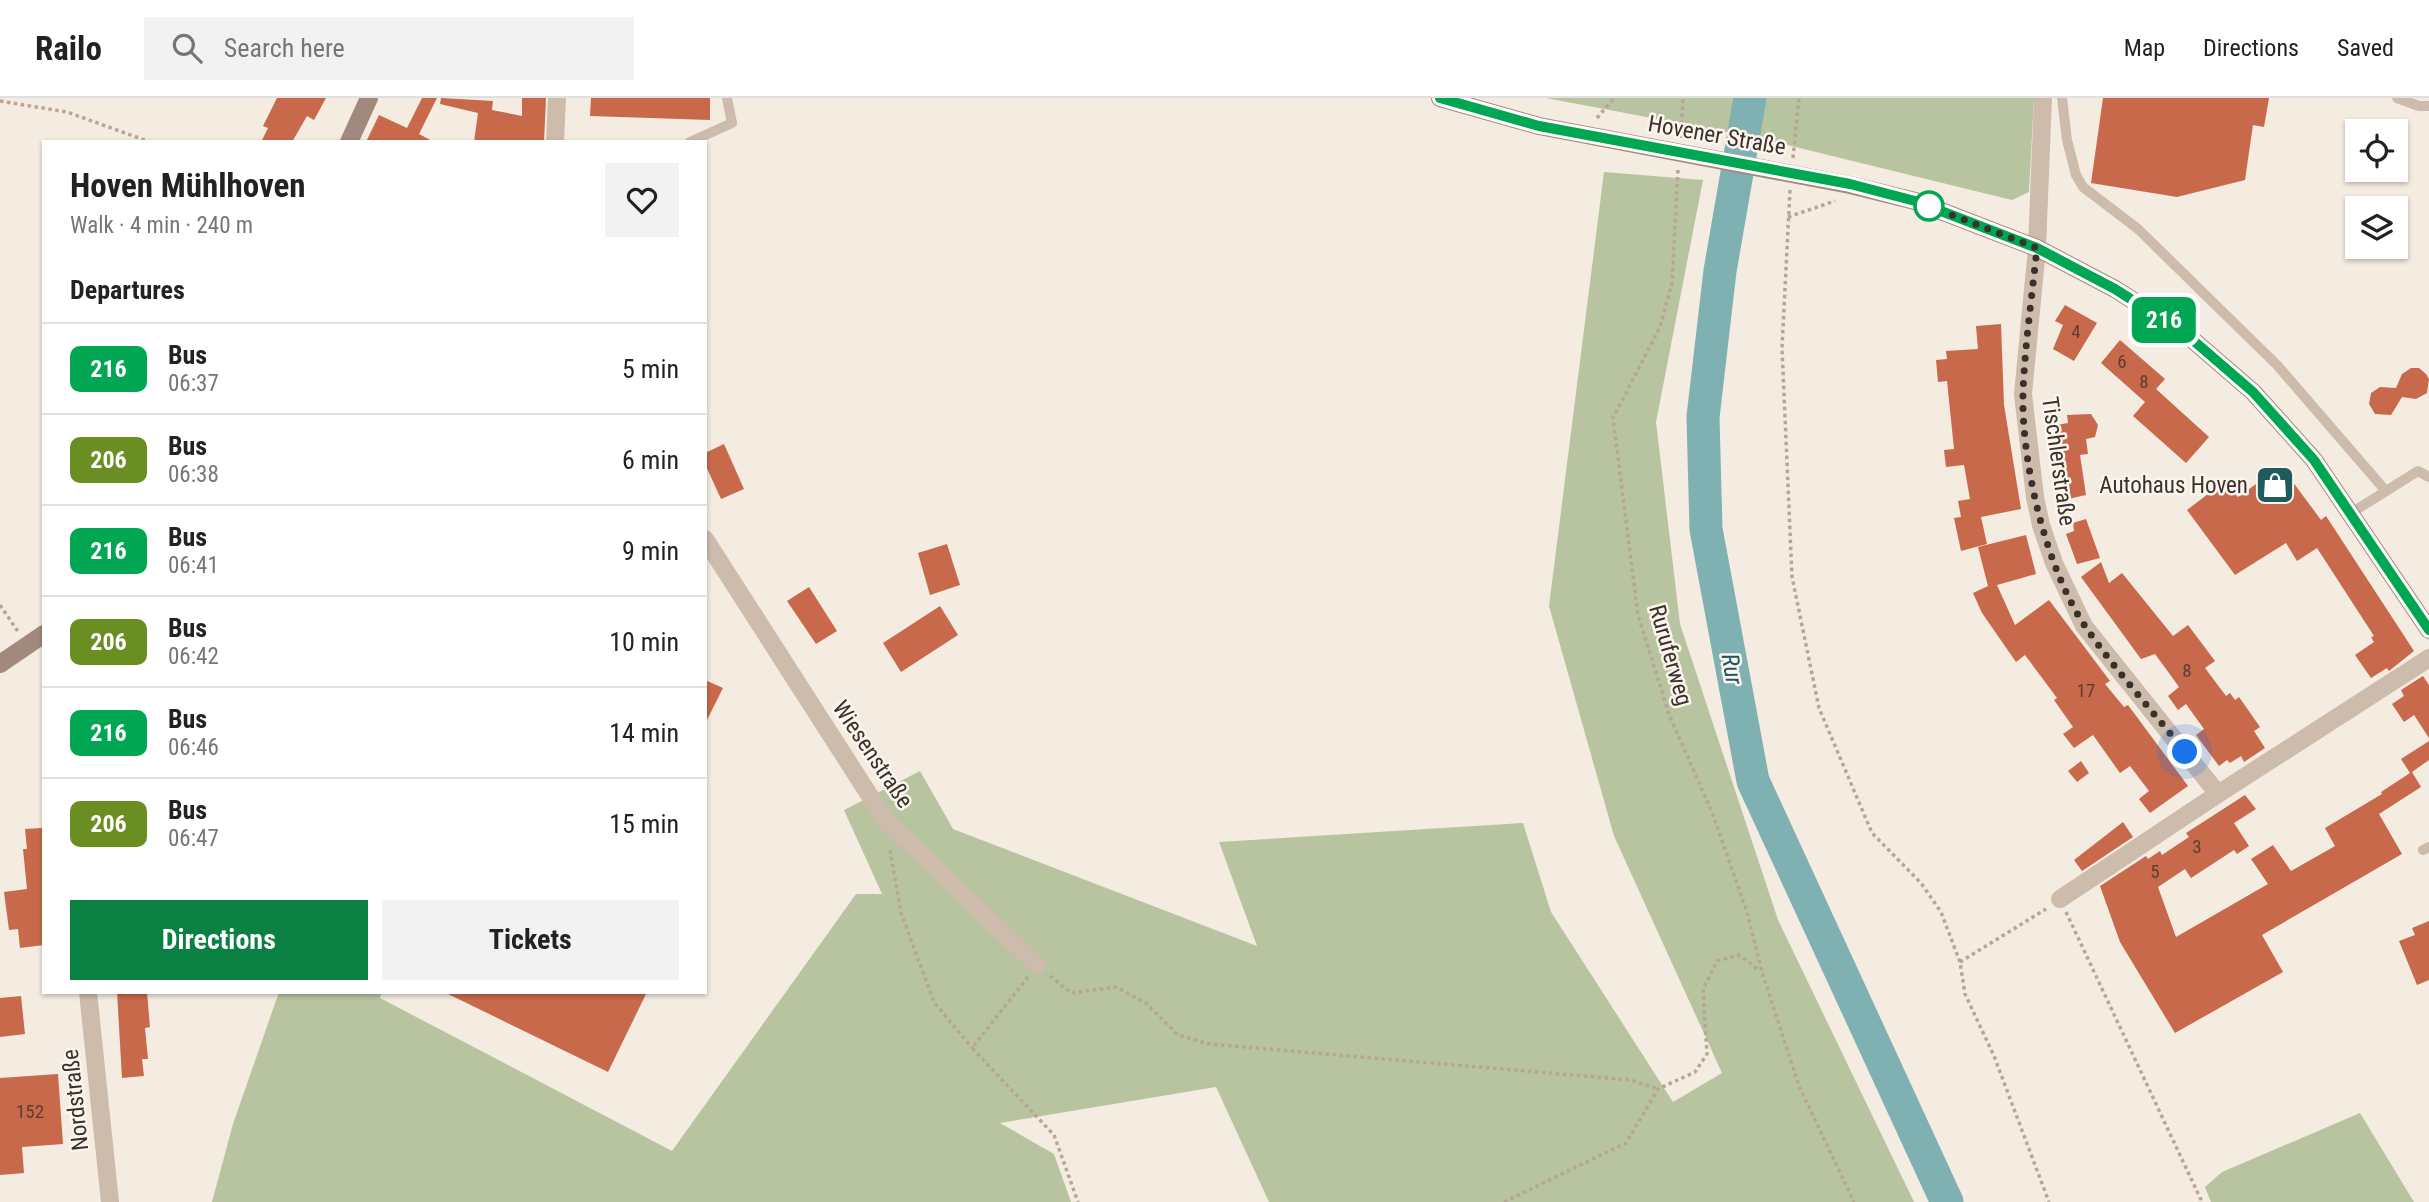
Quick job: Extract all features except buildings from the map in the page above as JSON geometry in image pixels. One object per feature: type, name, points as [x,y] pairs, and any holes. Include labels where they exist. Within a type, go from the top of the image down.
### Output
[{"type":"main road","points":[[350,140],[369,98]]},
{"type":"main road","name":"Hovener Straße","points":[[1440,98],[1539,126],[1822,180],[1915,201],[2037,248],[2115,289],[2187,335],[2253,392],[2314,460],[2429,630]]},
{"type":"main road","points":[[0,664],[38,643]]},
{"type":"street","points":[[555,140],[556,98]]},
{"type":"street","name":"Tischlerstraße","points":[[2043,98],[2037,248],[2023,394],[2035,497],[2050,551],[2084,626],[2218,794]]},
{"type":"street","name":"Wiesenstraße","points":[[707,542],[886,821],[1037,965]]},
{"type":"street","points":[[2060,899],[2429,658]]},
{"type":"street","name":"Nordstraße","points":[[88,994],[110,1202]]},
{"type":"lane","points":[[694,140],[732,123],[727,98]]},
{"type":"lane","points":[[2062,98],[2067,140],[2076,175],[2084,187],[2138,229],[2277,365],[2385,490]]},
{"type":"lane","points":[[2397,98],[2429,106]]},
{"type":"lane","points":[[2351,513],[2418,471],[2429,477]]},
{"type":"path","points":[[1597,118],[1614,98]]},
{"type":"path","points":[[1681,144],[1683,98]]},
{"type":"path","points":[[1793,164],[1799,98]]},
{"type":"path","points":[[0,101],[67,112],[144,140]]},
{"type":"path","name":"Ruruferweg","points":[[1679,157],[1672,283],[1660,327],[1613,418],[1638,615],[1670,717],[1712,812],[1743,899],[1762,972],[1799,1086],[1854,1202]]},
{"type":"path","points":[[1791,177],[1782,348],[1792,577],[1819,708],[1872,833],[1921,883],[1941,912],[1960,962],[1965,994],[1994,1056],[2049,1202]]},
{"type":"path","points":[[1788,217],[1831,203]]},
{"type":"path","points":[[0,605],[38,643]]},
{"type":"path","points":[[886,821],[901,913],[934,1002],[972,1048],[1054,1135],[1078,1202]]},
{"type":"path","points":[[1960,962],[2060,899],[2202,1202]]},
{"type":"path","points":[[1504,1202],[1626,1143],[1658,1089],[1695,1072],[1707,1054],[1703,989],[1717,961],[1739,955],[1762,972]]},
{"type":"path","points":[[972,1048],[1037,965]]},
{"type":"path","points":[[1056,980],[1071,993],[1116,987],[1146,1003],[1178,1035],[1209,1044],[1631,1080],[1658,1089]]},
{"type":"green space","points":[[1546,98],[2034,98],[2029,192],[2012,200],[1763,139]]},
{"type":"green space","points":[[1604,172],[1703,180],[1656,422],[1680,624],[1778,920],[1914,1202],[1269,1202],[1216,1087],[1000,1123],[1054,1154],[1071,1202],[212,1202],[233,1124],[278,994],[381,994],[380,998],[672,1151],[856,894],[882,894],[844,810],[920,771],[953,829],[1257,946],[1219,842],[1523,823],[1551,912],[1673,1102],[1722,1073],[1614,836],[1549,606]]},
{"type":"green space","points":[[2360,1113],[2414,1202],[2211,1202],[2205,1187],[2222,1172]]},
{"type":"waterway","name":"Rur","points":[[1750,98],[1720,271],[1703,417],[1706,529],[1753,781],[1947,1202]]},
{"type":"bus line","name":"216","points":[[1440,98],[1449,103],[1539,126],[1850,184],[1915,201],[2037,248],[2115,289],[2187,335],[2253,392],[2314,460],[2378,550],[2429,630]]},
{"type":"place","name":"Autohaus Hoven","points":[[2275,485]]},
{"type":"route","points":[[1929,206],[2037,248],[2023,394],[2025,427],[2041,525],[2054,563],[2084,626],[2185,752]]}]
